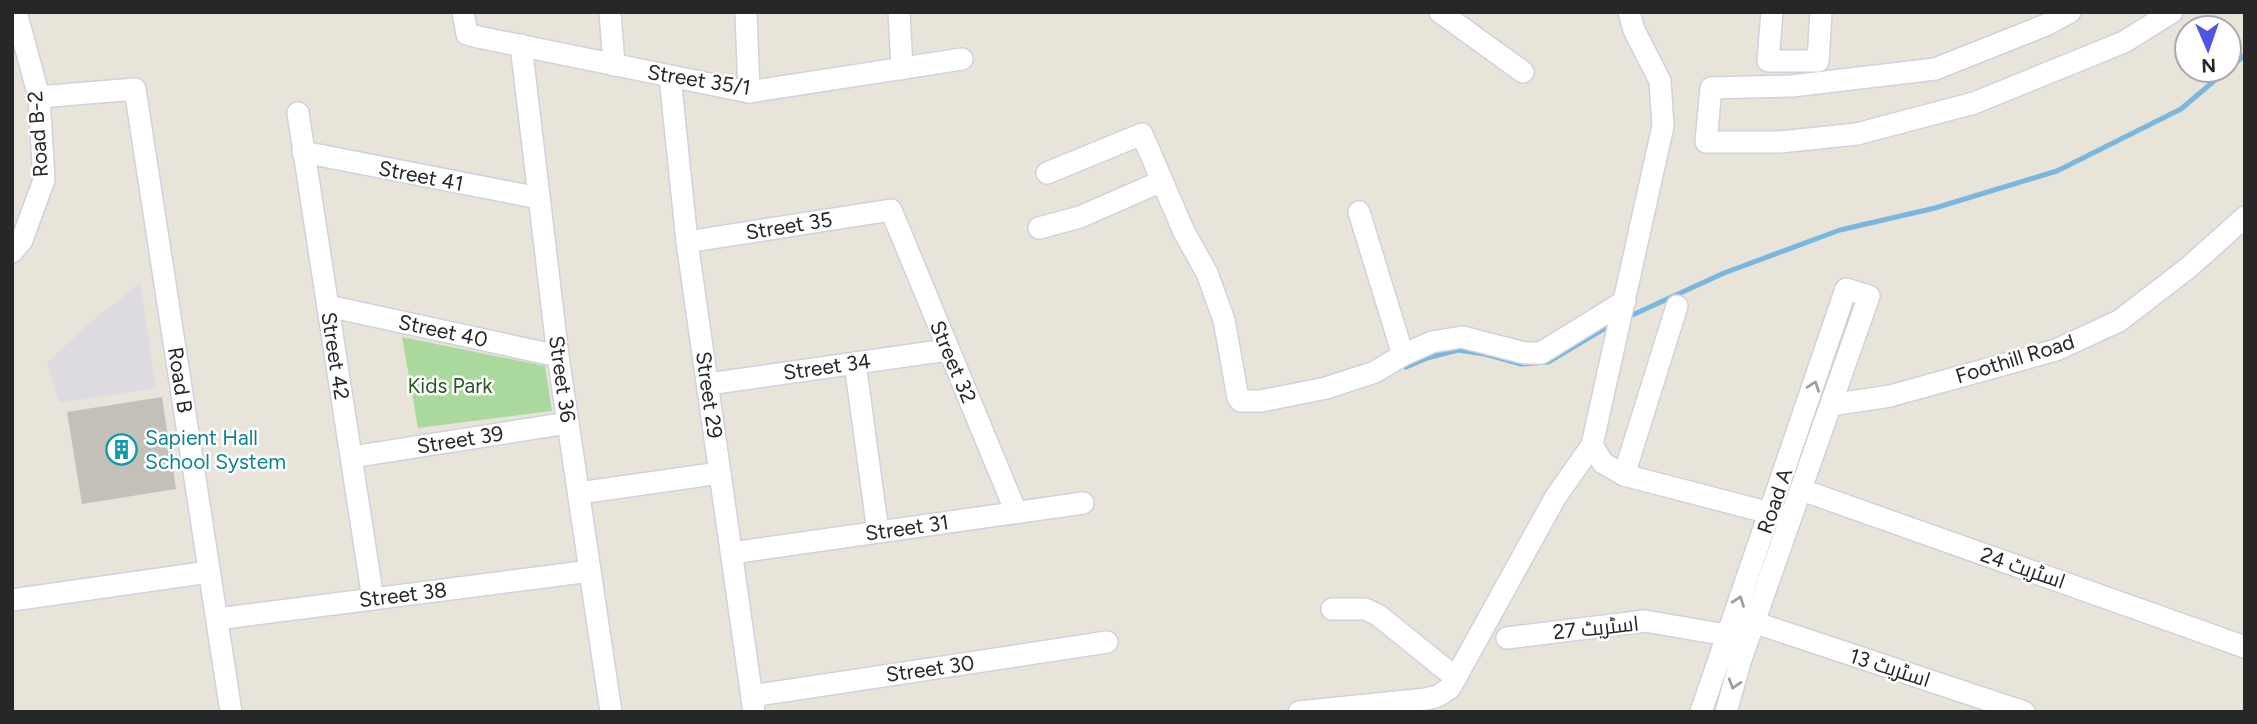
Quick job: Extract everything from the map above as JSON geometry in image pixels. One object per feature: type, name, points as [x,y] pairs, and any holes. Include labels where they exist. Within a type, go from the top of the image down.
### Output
[{"type":"street","name":"Road B-2","points":[[12,252],[22,240],[44,180],[38,97],[16,12]]},
{"type":"street","name":"Street 35/1","points":[[463,12],[467,34],[749,92],[962,60]]},
{"type":"street","points":[[610,12],[614,65]]},
{"type":"street","points":[[746,12],[749,92]]},
{"type":"street","points":[[900,12],[902,69]]},
{"type":"street","points":[[1440,12],[1523,72]]},
{"type":"street","points":[[1298,712],[1426,699],[1438,696],[1450,688],[1555,498],[1592,445],[1662,126],[1660,81],[1634,30],[1629,12]]},
{"type":"street","points":[[1772,12],[1768,61],[1818,61],[1821,12]]},
{"type":"street","points":[[2070,12],[2046,25],[1935,69],[1792,86],[1711,89],[1706,142],[1780,142],[1857,134],[1974,103],[2124,42],[2171,12]]},
{"type":"street","name":"Street 36","points":[[521,45],[558,356],[611,712]]},
{"type":"street","name":"Street 29","points":[[670,77],[687,242],[753,704]]},
{"type":"street","name":"Road B","points":[[38,97],[135,89],[231,712]]},
{"type":"street","name":"Street 42","points":[[298,113],[373,599]]},
{"type":"street","points":[[1047,173],[1142,134],[1184,232],[1207,273],[1224,320],[1238,398],[1241,401],[1261,401],[1326,388],[1375,372],[1432,342],[1462,337],[1525,353],[1541,353],[1624,306]]},
{"type":"street","name":"Street 41","points":[[303,152],[539,198]]},
{"type":"street","points":[[1039,228],[1080,217],[1162,181]]},
{"type":"street","name":"Street 35","points":[[687,242],[891,210]]},
{"type":"street","name":"Street 32","points":[[891,210],[1016,512]]},
{"type":"street","points":[[1359,212],[1403,355]]},
{"type":"street","name":"Foothill Road","points":[[1831,405],[1890,396],[2056,350],[2119,321],[2188,268],[2245,217]]},
{"type":"street","name":"Road A","points":[[1702,712],[1846,289],[1869,296],[1741,660],[1726,712]]},
{"type":"street","name":"Street 40","points":[[328,306],[558,356]]},
{"type":"street","points":[[1624,475],[1677,306]]},
{"type":"street","name":"Street 34","points":[[708,384],[947,350]]},
{"type":"street","points":[[855,363],[878,531]]},
{"type":"street","name":"Street 39","points":[[352,457],[568,423]]},
{"type":"street","points":[[1592,445],[1603,463],[1624,475],[1792,520]]},
{"type":"street","points":[[579,493],[720,473]]},
{"type":"street","name":"اسٹریٹ 24","points":[[1802,490],[2245,646]]},
{"type":"street","name":"Street 31","points":[[732,553],[1083,503]]},
{"type":"street","name":"Street 38","points":[[217,619],[590,571]]},
{"type":"street","points":[[12,600],[209,572]]},
{"type":"street","points":[[1332,609],[1365,609],[1378,615],[1456,678]]},
{"type":"street","name":"اسٹریٹ 27","points":[[1507,638],[1645,621],[1726,635]]},
{"type":"street","name":"اسٹریٹ 13","points":[[1756,623],[2024,712]]},
{"type":"street","name":"Street 30","points":[[753,704],[1107,642]]},
{"type":"shaded area","points":[[140,283],[156,388],[59,403],[47,363],[86,326]]},
{"type":"green space","name":"Kids Park","points":[[402,337],[545,366],[552,411],[418,428]]},
{"type":"building","name":"Sapient Hall School System","points":[[162,397],[176,489],[82,504],[67,412]]},
{"type":"waterway","points":[[1628,317],[1724,273],[1840,230],[1935,208],[2057,171],[2181,109],[2210,84]]},
{"type":"waterway","points":[[1406,367],[1458,350],[1521,364],[1548,362],[1612,324]]},
{"type":"place","name":"Sapient Hall School System","points":[[122,450]]}]
